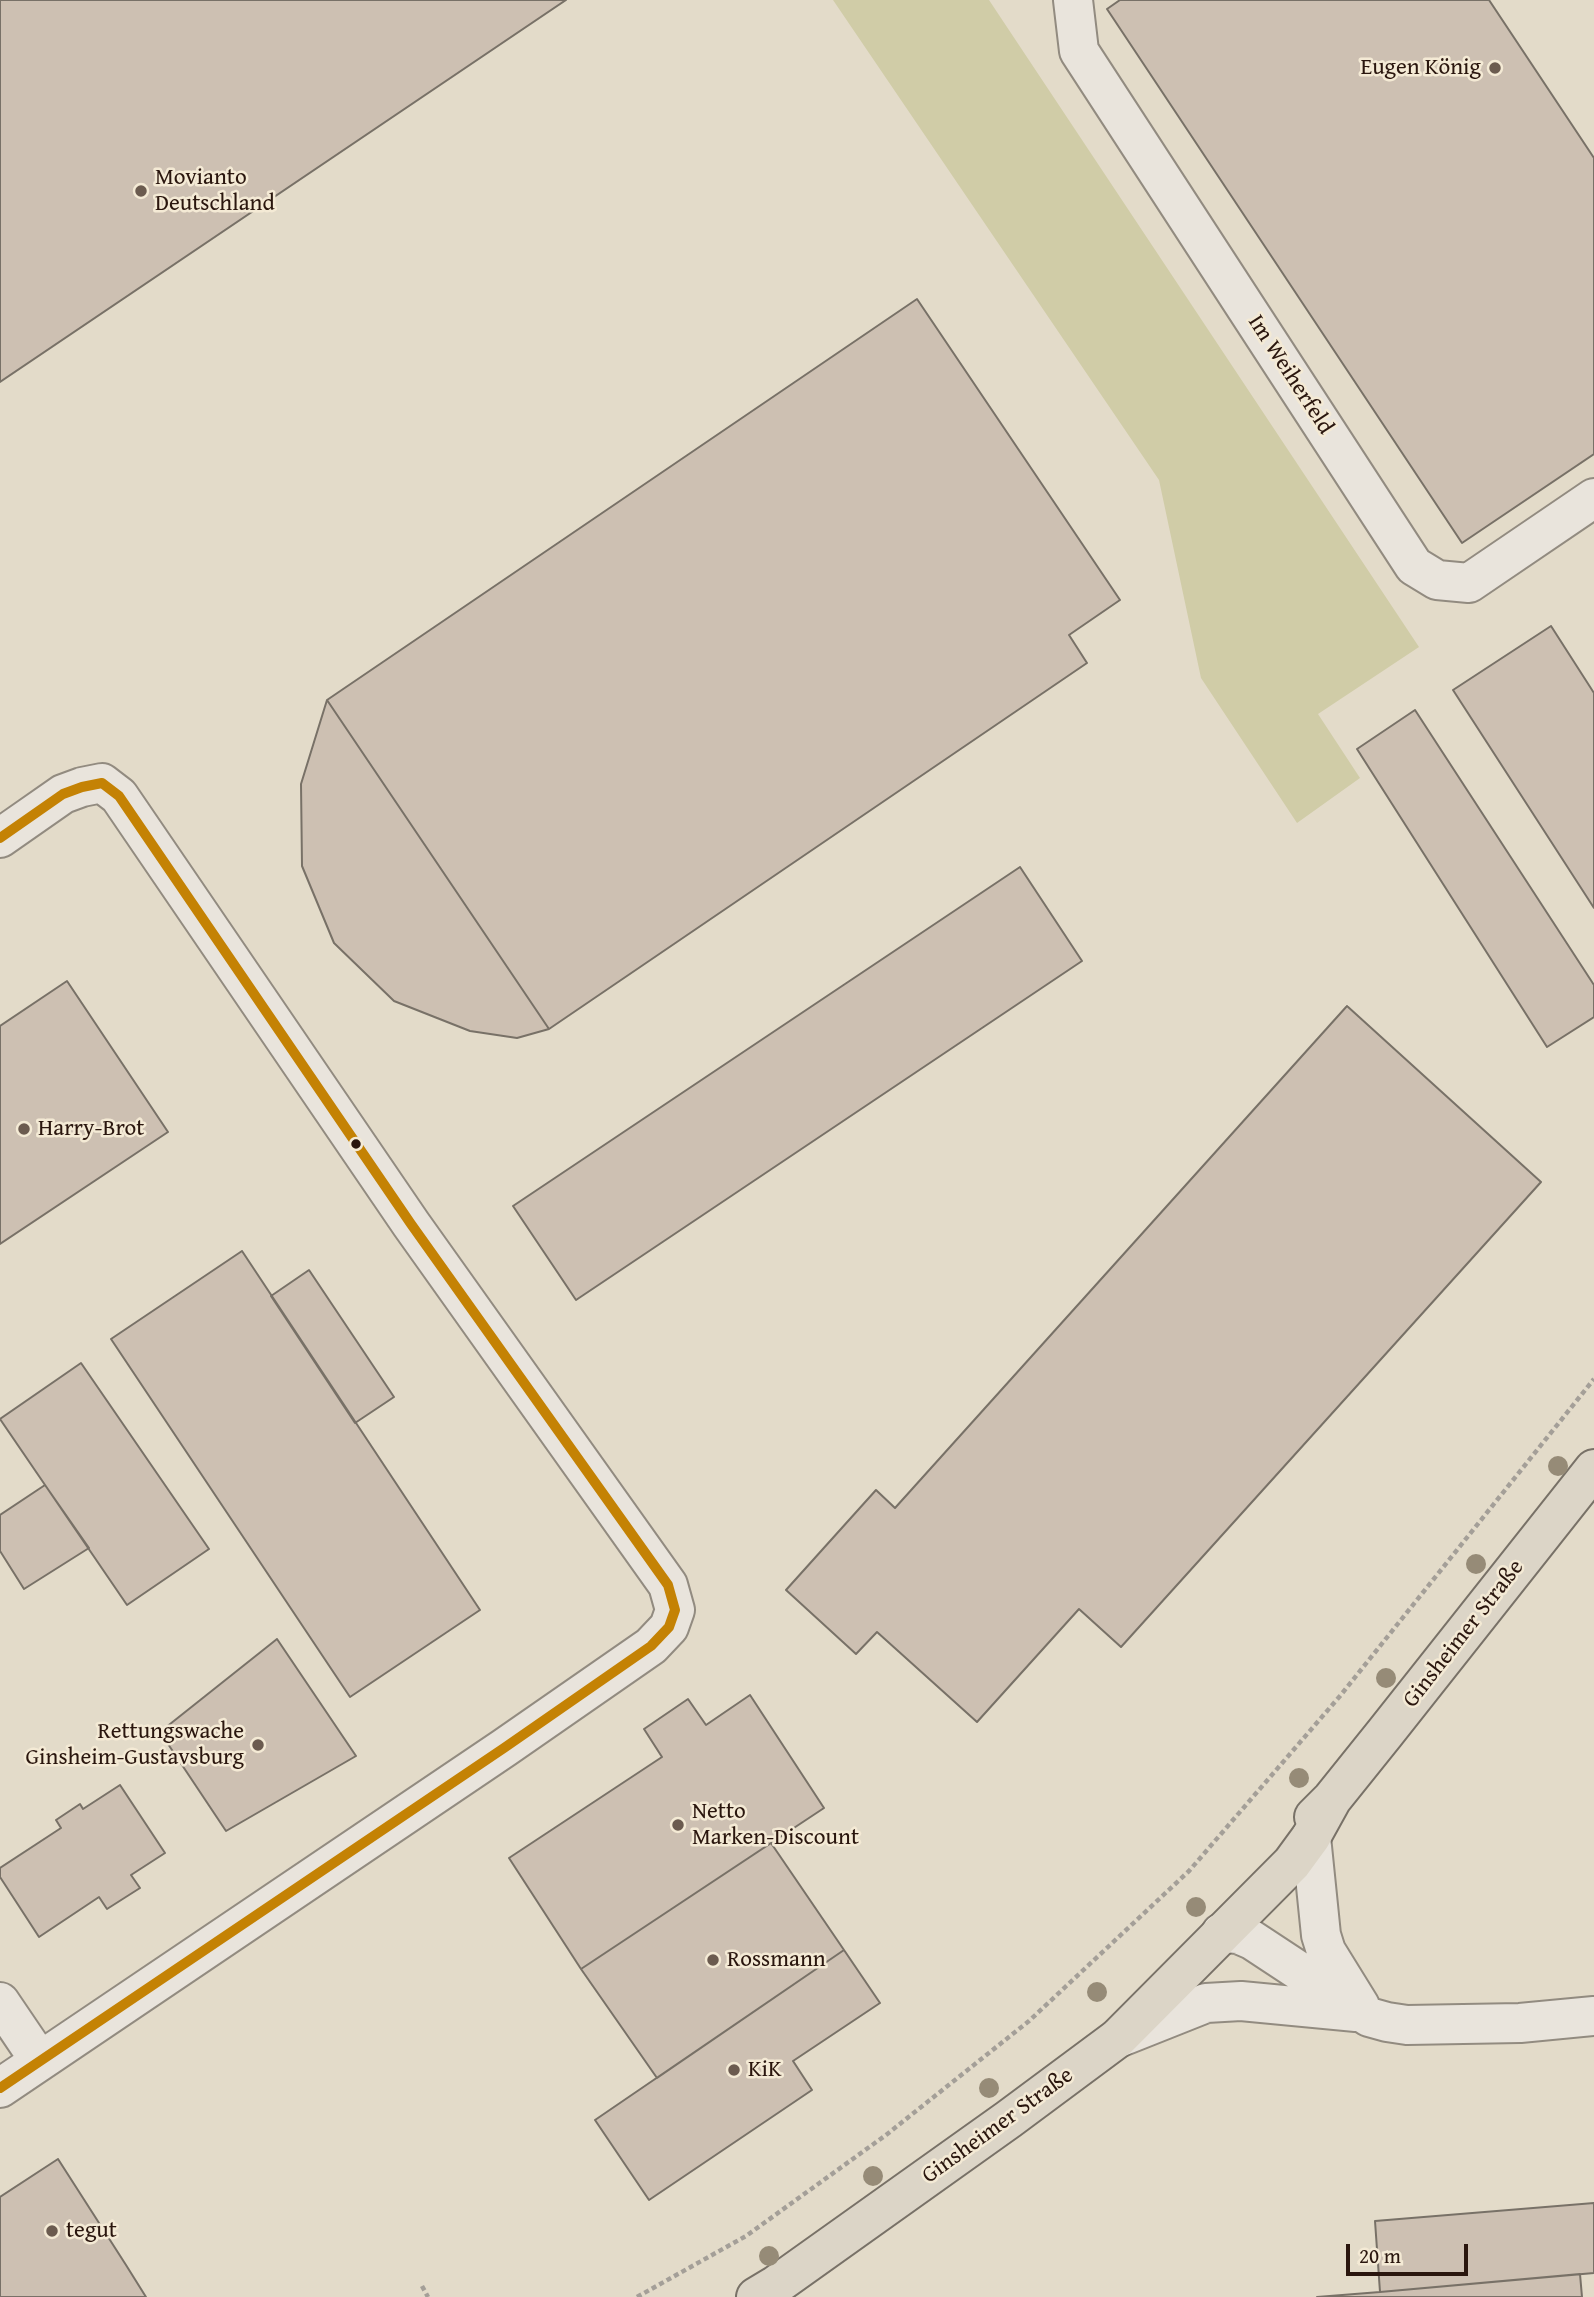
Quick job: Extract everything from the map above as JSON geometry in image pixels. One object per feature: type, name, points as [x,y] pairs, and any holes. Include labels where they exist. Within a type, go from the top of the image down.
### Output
[{"type":"main road","name":"Ginsheimer Straße","points":[[1221,1933],[1236,1906],[1262,1873],[1332,1799],[1594,1469]]},
{"type":"main road","name":"Ginsheimer Straße","points":[[756,2297],[998,2127],[1118,2038],[1292,1863],[1311,1837],[1332,1799]]},
{"type":"street","name":"Im Weiherfeld","points":[[1073,0],[1079,51],[1415,566],[1437,580],[1469,583],[1594,498]]},
{"type":"street","points":[[0,838],[63,794],[82,787],[103,783],[119,796],[411,1224],[668,1586],[675,1610],[669,1627],[651,1646],[0,2088]]},
{"type":"street","points":[[1311,1837],[1321,1936],[1326,1951],[1365,2013]]},
{"type":"street","points":[[1221,1933],[1238,1934],[1252,1940],[1369,2017],[1407,2025],[1520,2023],[1594,2016]]},
{"type":"street","points":[[1118,2038],[1206,2003],[1241,2001],[1365,2013]]},
{"type":"street","points":[[0,2002],[40,2061]]},
{"type":"path","points":[[637,2297],[746,2236],[886,2135],[1029,2021],[1189,1871],[1340,1696],[1594,1379]]},
{"type":"path","points":[[422,2286],[428,2297]]},
{"type":"shaded area","points":[[833,0],[989,0],[1419,647],[1318,714],[1360,778],[1297,823],[1201,678],[1159,480]]},
{"type":"building","name":"Movianto Deutschland","points":[[0,0],[566,0],[0,382]]},
{"type":"building","points":[[1120,0],[1489,0],[1594,158],[1594,454],[1462,543],[1107,9]]},
{"type":"building","points":[[917,299],[1120,600],[1069,635],[1087,663],[549,1029],[327,700]]},
{"type":"building","points":[[1551,626],[1594,693],[1594,908],[1453,690]]},
{"type":"building","points":[[327,700],[549,1029],[517,1038],[470,1031],[394,1001],[334,943],[302,866],[301,784]]},
{"type":"building","points":[[1415,710],[1594,985],[1594,1017],[1547,1047],[1357,749]]},
{"type":"building","points":[[1020,867],[1082,961],[576,1300],[513,1206]]},
{"type":"building","points":[[67,981],[168,1132],[0,1244],[0,1026]]},
{"type":"building","points":[[1347,1006],[1541,1182],[1121,1647],[1079,1609],[977,1722],[877,1632],[856,1654],[786,1590],[876,1490],[895,1508]]},
{"type":"building","points":[[242,1251],[480,1610],[350,1697],[111,1339]]},
{"type":"building","points":[[309,1270],[394,1397],[355,1423],[271,1296]]},
{"type":"building","points":[[81,1363],[209,1549],[127,1605],[0,1419]]},
{"type":"building","points":[[45,1485],[89,1548],[24,1589],[0,1551],[0,1515]]},
{"type":"building","name":"Rettungswache Ginsheim-Gustavsburg","points":[[277,1639],[356,1756],[226,1831],[160,1732]]},
{"type":"building","name":"Netto Marken-Discount","points":[[750,1695],[824,1808],[581,1969],[509,1858],[662,1757],[644,1729],[688,1699],[706,1725]]},
{"type":"building","points":[[120,1785],[165,1853],[131,1875],[140,1888],[107,1909],[99,1897],[39,1937],[0,1877],[0,1868],[61,1828],[56,1820],[80,1804],[83,1809]]},
{"type":"building","name":"Rossmann","points":[[771,1843],[844,1950],[657,2078],[581,1969]]},
{"type":"building","name":"KiK","points":[[844,1950],[880,2003],[793,2061],[812,2090],[649,2200],[595,2120]]},
{"type":"building","name":"tegut","points":[[58,2159],[146,2297],[0,2297],[0,2197]]},
{"type":"building","points":[[1594,2203],[1594,2273],[1380,2292],[1375,2221]]},
{"type":"building","points":[[1580,2274],[1582,2297],[1317,2297],[1380,2292]]},
{"type":"transit line","points":[[0,838],[63,794],[82,787],[102,783],[119,796],[411,1224],[668,1585],[675,1610],[669,1627],[651,1646],[0,2088]]},
{"type":"place","name":"Eugen König","points":[[1495,68]]},
{"type":"place","name":"Movianto Deutschland","points":[[141,191]]},
{"type":"place","name":"Harry-Brot","points":[[24,1129]]},
{"type":"place","name":"Rettungswache Ginsheim-Gustavsburg","points":[[258,1745]]},
{"type":"place","name":"Netto Marken-Discount","points":[[678,1825]]},
{"type":"place","name":"Rossmann","points":[[713,1960]]},
{"type":"place","name":"KiK","points":[[734,2070]]},
{"type":"place","name":"tegut","points":[[52,2231]]}]
